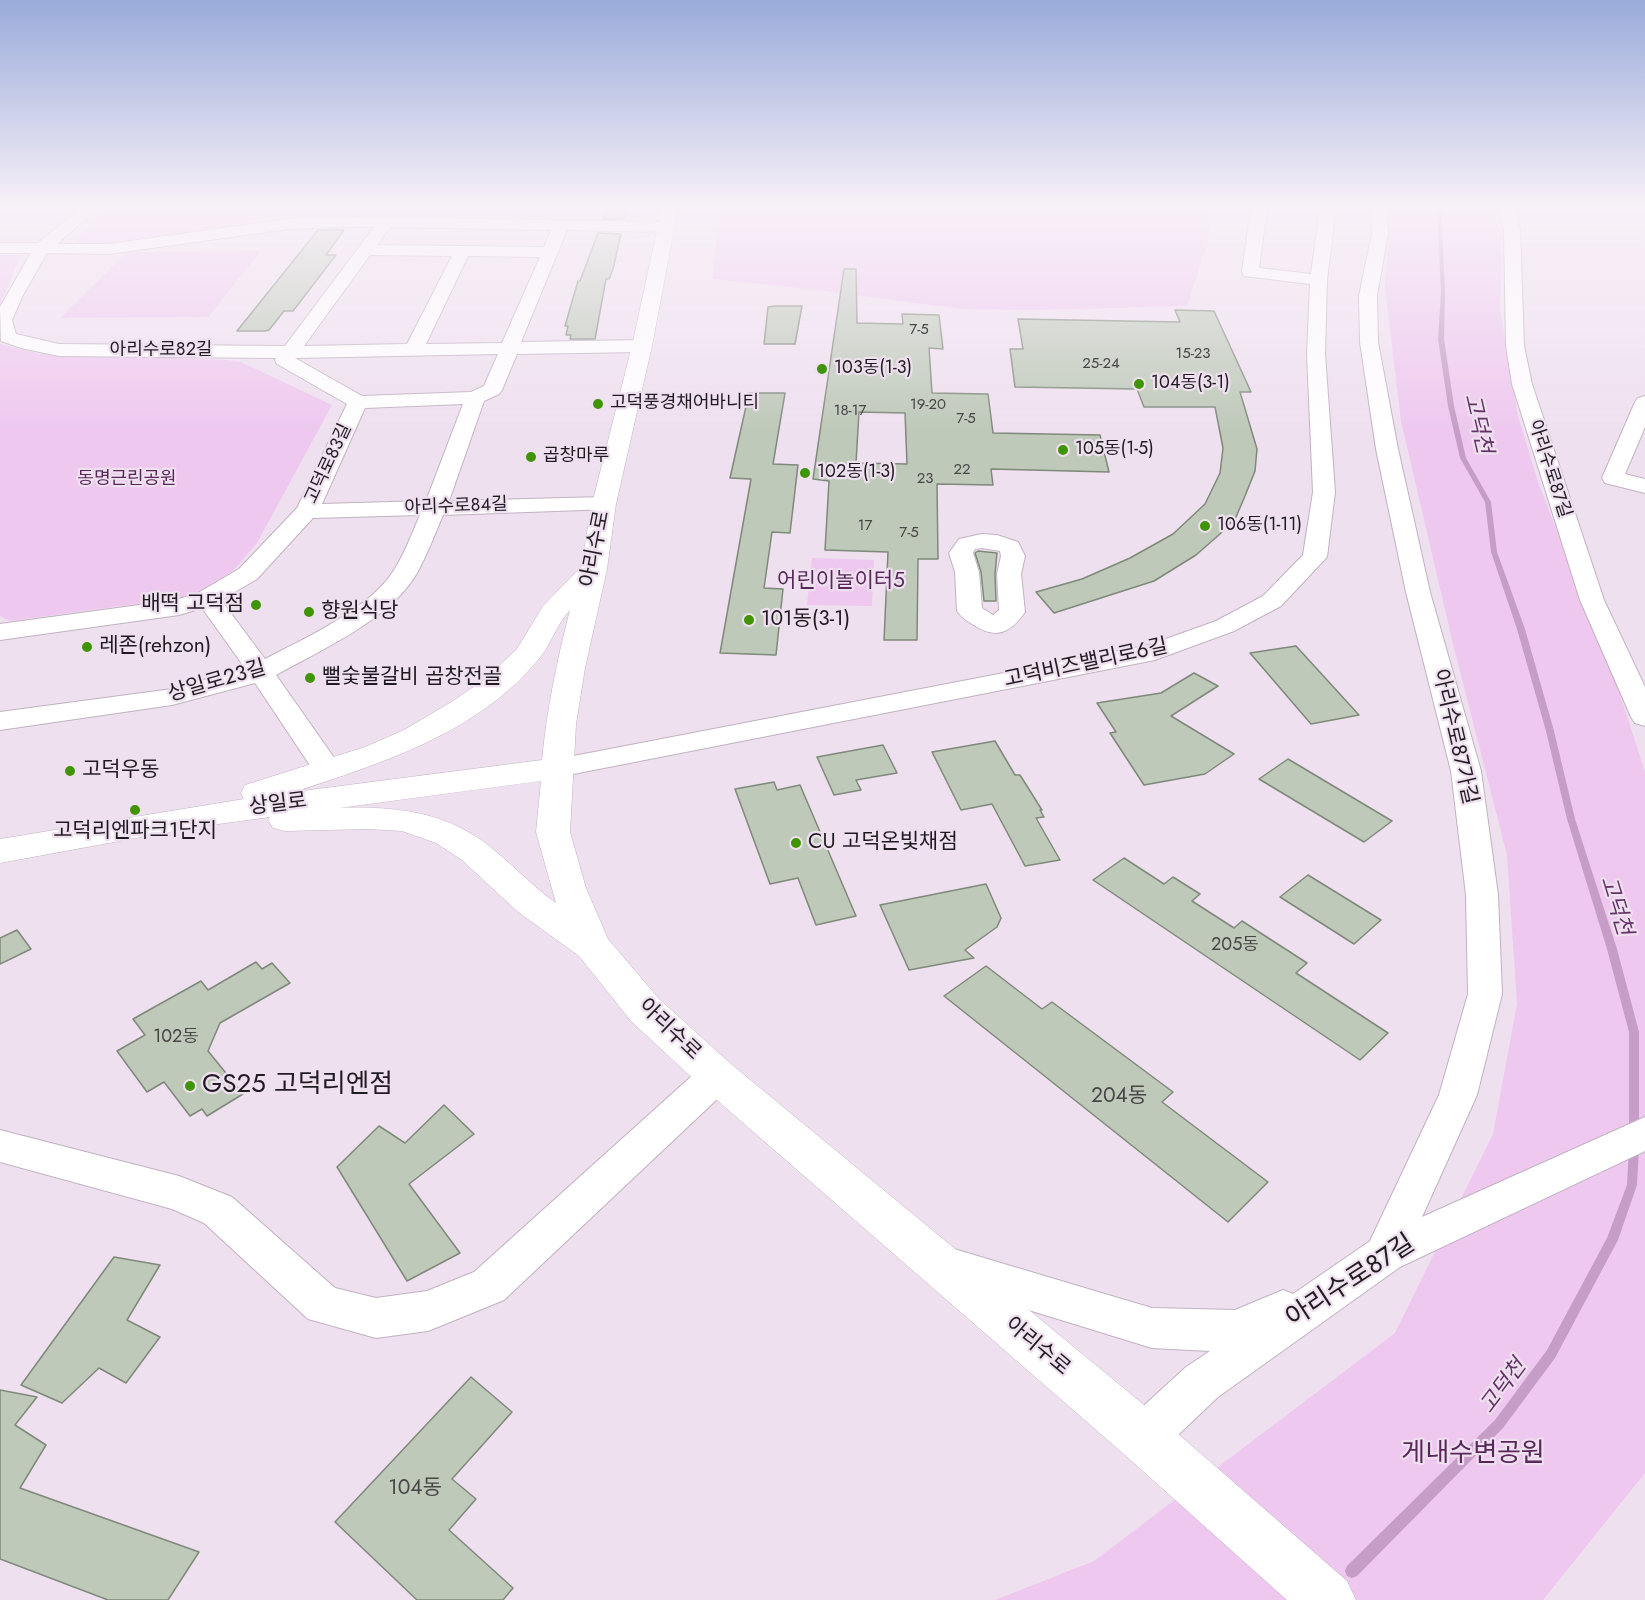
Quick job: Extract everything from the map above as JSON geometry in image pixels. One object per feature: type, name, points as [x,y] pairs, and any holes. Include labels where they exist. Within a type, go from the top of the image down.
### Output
[{"type":"main road","name":"아리수로","points":[[655,283],[604,504],[594,569],[570,668],[561,724],[553,832],[568,888],[592,946],[645,1010],[717,1076],[1143,1437],[1328,1600]]},
{"type":"main road","points":[[196,816],[376,754],[415,737],[464,708],[488,691],[528,654],[553,612],[594,569]]},
{"type":"main road","name":"상일로","points":[[0,851],[196,816],[558,768]]},
{"type":"main road","points":[[196,816],[318,822],[358,820],[416,823],[442,832],[470,846],[523,896],[592,946]]},
{"type":"street","name":"아리수로82길","points":[[21,283],[3,320],[8,337],[58,350],[292,351],[642,346]]},
{"type":"street","points":[[292,351],[340,283]]},
{"type":"street","points":[[415,348],[447,283]]},
{"type":"street","points":[[358,402],[475,398],[492,390],[536,283]]},
{"type":"street","name":"고덕비즈밸리로6길","points":[[558,768],[1155,652],[1225,626],[1272,601],[1315,557],[1324,492],[1316,354],[1318,283]]},
{"type":"street","name":"아리수로87가길","points":[[1371,283],[1368,296],[1369,342],[1387,449],[1418,592],[1466,771],[1482,895],[1485,994],[1458,1095],[1384,1254]]},
{"type":"street","name":"아리수로87길","points":[[1513,283],[1515,346],[1522,384],[1592,600],[1645,717]]},
{"type":"street","name":"고덕로83길","points":[[0,632],[169,608],[207,598],[248,574],[307,512],[358,402],[284,360],[292,351]]},
{"type":"street","points":[[435,508],[475,398]]},
{"type":"street","points":[[1645,402],[1613,478],[1645,486]]},
{"type":"street","name":"아리수로84길","points":[[307,512],[604,504]]},
{"type":"street","name":"상일로23길","points":[[0,721],[172,697],[261,672],[352,623],[390,590],[405,573],[435,508]]},
{"type":"street","points":[[207,598],[261,672],[327,770]]},
{"type":"street","points":[[0,1146],[179,1193],[218,1210],[323,1305],[376,1318],[428,1311],[489,1286],[717,1076]]},
{"type":"street","name":"아리수로87길","points":[[1143,1437],[1202,1382],[1384,1254],[1645,1132]]},
{"type":"street","points":[[940,1264],[1152,1328],[1236,1330],[1338,1287]]},
{"type":"green space","points":[[0,283],[9,283],[0,305]]},
{"type":"green space","points":[[96,283],[236,283],[208,317],[60,318]]},
{"type":"green space","points":[[748,283],[1195,283],[1187,306],[1032,310],[961,309]]},
{"type":"green space","name":"게내수변공원","points":[[1385,283],[1501,283],[1500,309],[1518,416],[1538,482],[1618,688],[1645,772],[1645,1473],[1543,1600],[995,1600],[1094,1561],[1395,1333],[1493,1134],[1517,1004],[1507,855],[1453,644],[1401,421]]},
{"type":"green space","name":"동명근린공원","points":[[0,344],[40,354],[241,362],[332,405],[257,543],[233,571],[196,594],[10,621],[0,616]]},
{"type":"green space","name":"어린이놀이터5","points":[[812,558],[874,560],[872,606],[807,605]]},
{"type":"building","points":[[276,283],[315,283],[293,311],[284,311],[269,330],[237,331]]},
{"type":"building","points":[[578,283],[605,283],[595,339],[570,339],[571,335],[566,335],[568,326],[565,326]]},
{"type":"building","points":[[842,283],[856,283],[857,323],[903,324],[902,314],[939,315],[943,349],[929,348],[932,393],[988,394],[993,433],[1100,435],[1109,472],[991,469],[993,485],[937,484],[938,559],[918,559],[917,640],[884,640],[888,552],[825,550],[829,481],[813,479]],"holes":[[[859,412],[905,413],[907,464],[856,463]]]},
{"type":"building","points":[[802,306],[795,344],[764,344],[768,307]]},
{"type":"building","points":[[1175,310],[1214,311],[1251,392],[1240,392],[1257,449],[1255,471],[1236,517],[1196,555],[1154,581],[1054,613],[1036,592],[1082,579],[1130,558],[1173,534],[1205,504],[1220,473],[1223,448],[1215,407],[1144,407],[1137,389],[1015,387],[1010,349],[1023,349],[1018,319],[1180,322]]},
{"type":"building","points":[[749,393],[785,393],[773,464],[798,465],[790,533],[772,532],[764,588],[783,589],[776,655],[720,653],[751,479],[730,478]]},
{"type":"building","points":[[978,551],[997,553],[996,601],[984,601],[981,572],[975,553]]},
{"type":"building","points":[[1296,646],[1359,715],[1311,724],[1250,653]]},
{"type":"building","points":[[1194,673],[1218,686],[1171,716],[1234,754],[1205,774],[1144,785],[1110,733],[1116,732],[1097,703],[1161,693]]},
{"type":"building","points":[[995,741],[1015,775],[1020,775],[1042,810],[1040,810],[1044,817],[1036,818],[1060,860],[1025,866],[992,804],[961,810],[932,752]]},
{"type":"building","points":[[883,745],[897,773],[856,780],[861,790],[834,795],[817,757]]},
{"type":"building","points":[[1288,759],[1392,821],[1364,842],[1259,779]]},
{"type":"building","points":[[774,782],[777,790],[800,785],[856,916],[816,925],[798,878],[770,884],[735,789]]},
{"type":"building","points":[[1124,858],[1164,884],[1173,877],[1200,894],[1192,901],[1234,928],[1242,921],[1307,963],[1296,973],[1388,1033],[1360,1060],[1093,880]]},
{"type":"building","points":[[1308,875],[1381,920],[1354,944],[1280,897]]},
{"type":"building","points":[[986,884],[1001,918],[997,927],[965,950],[974,958],[909,970],[880,905]]},
{"type":"building","points":[[17,930],[31,949],[0,964],[0,938]]},
{"type":"building","points":[[256,962],[262,969],[272,963],[290,983],[220,1023],[208,1051],[243,1094],[207,1116],[202,1109],[190,1116],[164,1082],[147,1092],[117,1051],[145,1035],[133,1019],[201,981],[208,990]]},
{"type":"building","points":[[986,966],[1042,1009],[1052,1002],[1173,1092],[1162,1102],[1268,1182],[1228,1222],[944,996]]},
{"type":"building","points":[[444,1105],[474,1134],[409,1184],[460,1253],[407,1281],[337,1167],[379,1126],[405,1143]]},
{"type":"building","points":[[114,1257],[160,1265],[127,1320],[160,1337],[126,1383],[99,1368],[62,1403],[21,1385]]},
{"type":"building","points":[[471,1377],[512,1412],[452,1479],[476,1499],[449,1530],[513,1588],[503,1600],[417,1600],[335,1522]]},
{"type":"building","points":[[0,1390],[37,1397],[15,1425],[46,1445],[20,1488],[199,1552],[168,1600],[108,1600],[0,1559]]},
{"type":"waterway","name":"고덕천","points":[[1443,283],[1441,339],[1451,406],[1463,458],[1488,502],[1494,552],[1521,629],[1550,731],[1571,819],[1612,949],[1634,1032],[1634,1131]]},
{"type":"waterway","name":"고덕천","points":[[1352,1571],[1499,1424],[1551,1354],[1612,1240],[1632,1185],[1634,1147]]},
{"type":"place","name":"103동(1-3)","points":[[822,369]]},
{"type":"place","name":"104동(3-1)","points":[[1139,384]]},
{"type":"place","name":"고덕풍경채어바니티","points":[[598,404]]},
{"type":"place","name":"105동(1-5)","points":[[1063,450]]},
{"type":"place","name":"곱창마루","points":[[531,457]]},
{"type":"place","name":"102동(1-3)","points":[[805,473]]},
{"type":"place","name":"106동(1-11)","points":[[1205,526]]},
{"type":"place","name":"배떡 고덕점","points":[[256,605]]},
{"type":"place","name":"향원식당","points":[[309,612]]},
{"type":"place","name":"101동(3-1)","points":[[749,620]]},
{"type":"place","name":"레존(rehzon)","points":[[87,647]]},
{"type":"place","name":"뻘숯불갈비 곱창전골","points":[[310,678]]},
{"type":"place","name":"고덕우동","points":[[70,771]]},
{"type":"place","name":"고덕리엔파크1단지","points":[[135,810]]},
{"type":"place","name":"CU 고덕온빛채점","points":[[796,843]]},
{"type":"place","name":"GS25 고덕리엔점","points":[[190,1086]]}]
